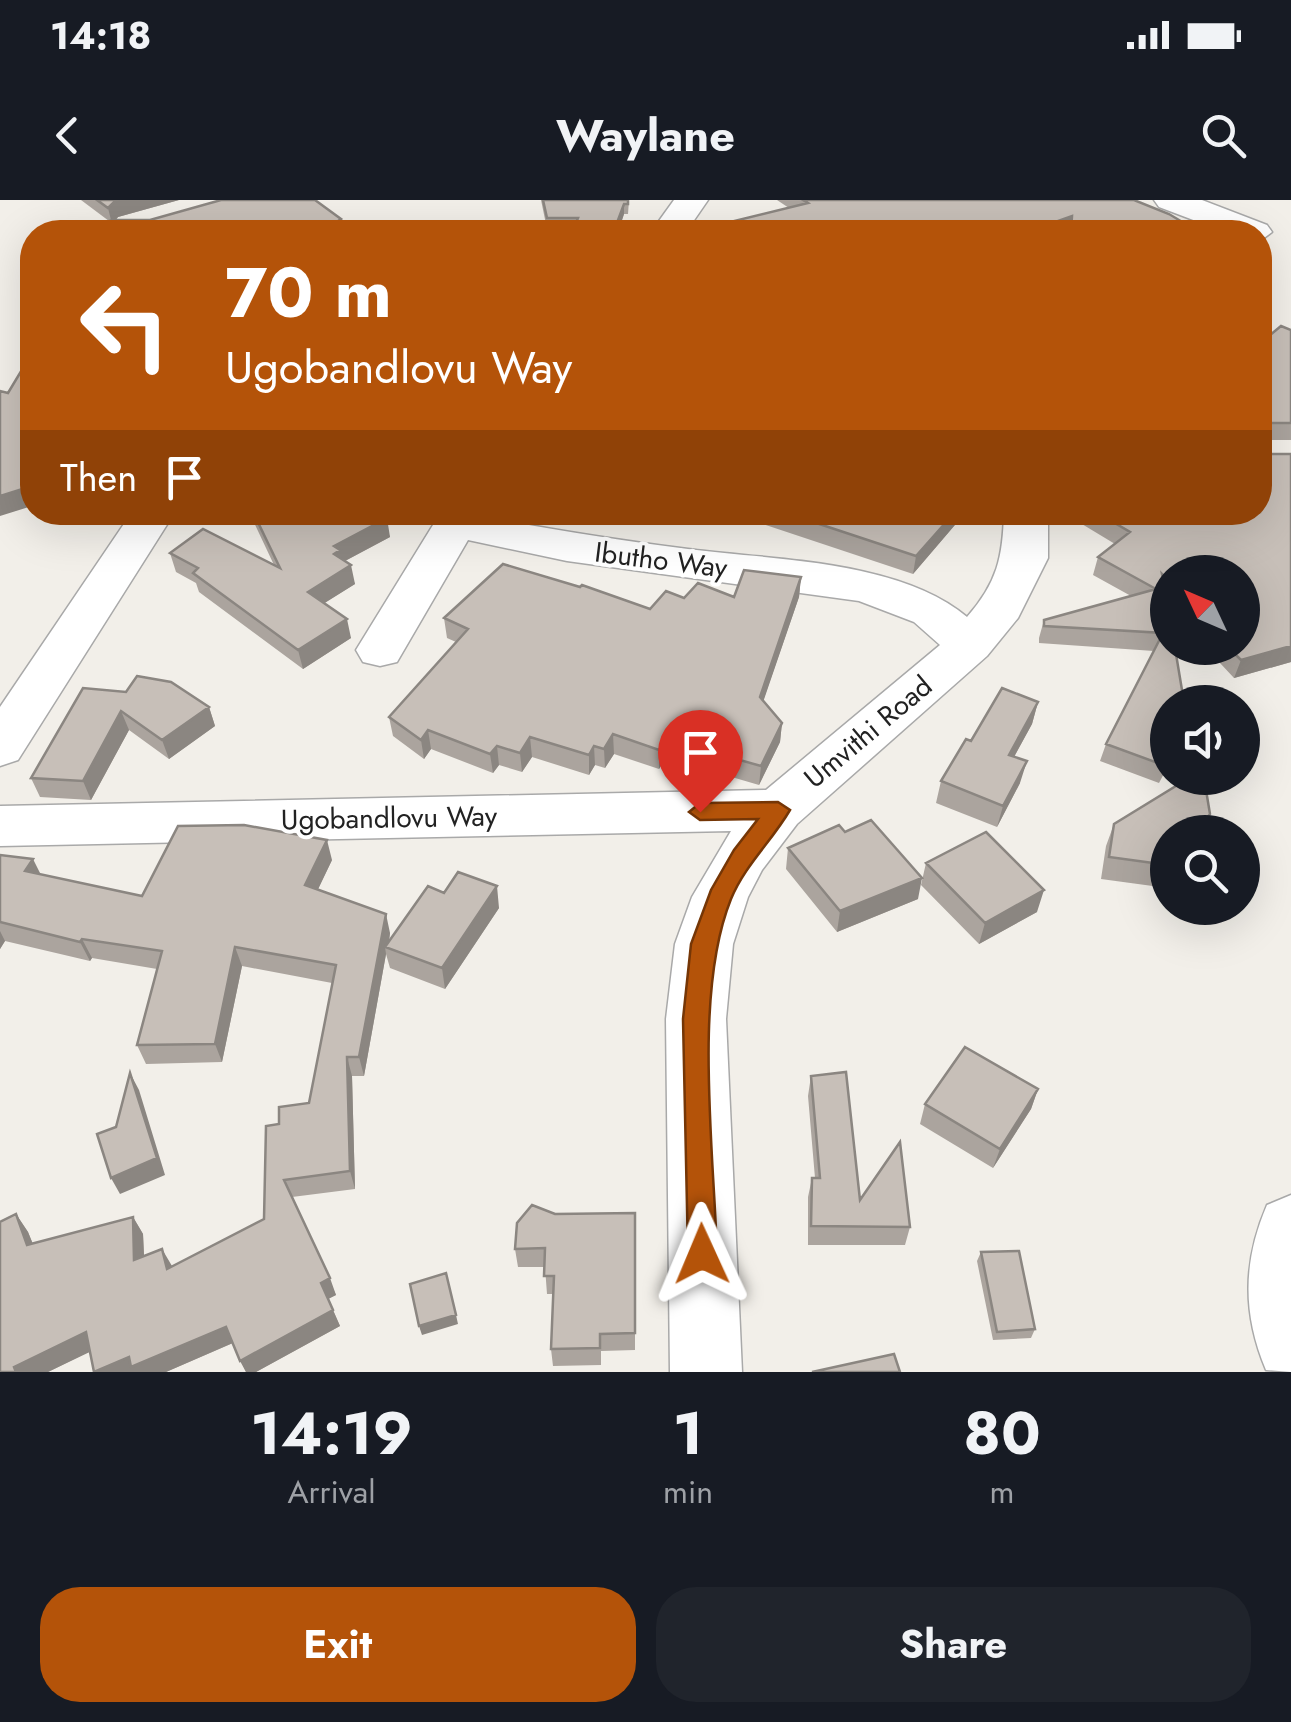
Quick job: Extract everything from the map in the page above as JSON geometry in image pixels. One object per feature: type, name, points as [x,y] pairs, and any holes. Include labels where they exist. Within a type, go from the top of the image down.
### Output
[{"type":"street","points":[[1171,200],[1220,220]]},
{"type":"street","points":[[0,747],[145,525]]},
{"type":"street","points":[[380,650],[456,525]]},
{"type":"street","name":"Ibutho Way","points":[[486,525],[567,547],[866,588],[932,611],[970,645]]},
{"type":"street","name":"Umvithi Road","points":[[706,1372],[696,1019],[704,944],[720,897],[742,856],[778,810],[970,645],[1002,607],[1024,558],[1025,525]]},
{"type":"street","name":"Ugobandlovu Way","points":[[0,826],[778,810]]},
{"type":"street","points":[[1291,1227],[1282,1256],[1281,1295],[1291,1345]]},
{"type":"building","points":[[97,200],[119,200],[108,208]]},
{"type":"building","points":[[221,200],[315,200],[341,219],[340,220],[150,220]]},
{"type":"building","points":[[543,200],[628,200],[618,220],[547,218]]},
{"type":"building","points":[[803,200],[1134,200],[1179,220],[1072,220],[1072,216],[1061,220],[738,220],[808,203]]},
{"type":"building","points":[[1281,326],[1291,330],[1291,423],[1272,423],[1272,333]]},
{"type":"building","points":[[20,373],[20,490],[0,496],[0,391],[8,393]]},
{"type":"building","points":[[1272,454],[1291,454],[1291,646],[1260,655],[1260,555],[1150,555],[1150,586],[1098,557],[1130,532],[1118,525],[1272,525]]},
{"type":"building","points":[[259,525],[374,525],[334,546],[340,550],[334,554],[351,565],[308,592],[347,619],[298,650],[193,573],[198,568],[170,553],[203,529],[280,568]]},
{"type":"building","points":[[822,525],[943,525],[916,556]]},
{"type":"building","points":[[503,564],[582,585],[650,609],[666,591],[684,598],[698,583],[734,597],[744,570],[801,577],[760,697],[782,723],[761,766],[663,742],[659,750],[613,734],[604,749],[594,746],[589,755],[530,737],[520,753],[497,746],[490,754],[428,730],[421,740],[389,717],[468,629],[444,618]]},
{"type":"building","points":[[1150,591],[1150,632],[1044,626],[1044,620]]},
{"type":"building","points":[[1150,658],[1150,665],[1178,665],[1181,685],[1150,685],[1150,760],[1106,744]]},
{"type":"building","points":[[137,676],[171,682],[209,707],[162,740],[121,711],[83,781],[31,778],[83,688],[126,692]]},
{"type":"building","points":[[1002,688],[1038,702],[1009,755],[1027,761],[1003,806],[941,781],[966,739],[971,741]]},
{"type":"building","points":[[1161,795],[1207,795],[1209,815],[1150,815],[1150,863],[1109,857],[1114,824]]},
{"type":"building","points":[[871,820],[922,878],[840,911],[788,848],[839,825],[845,832]]},
{"type":"building","points":[[244,825],[327,840],[305,885],[386,914],[359,1057],[347,1057],[350,1171],[284,1180],[330,1278],[321,1283],[333,1310],[240,1361],[226,1327],[131,1367],[129,1357],[94,1372],[86,1332],[14,1367],[16,1372],[0,1372],[0,1222],[16,1214],[27,1245],[133,1217],[134,1260],[162,1249],[167,1269],[264,1219],[266,1126],[279,1124],[279,1107],[309,1103],[336,965],[235,947],[215,1044],[137,1045],[162,951],[82,939],[80,942],[0,922],[0,855],[33,859],[25,871],[142,896],[178,826]]},
{"type":"building","points":[[986,832],[1044,890],[985,923],[926,863]]},
{"type":"building","points":[[458,872],[497,886],[442,968],[385,947],[428,886],[444,893]]},
{"type":"building","points":[[965,1047],[1038,1089],[1000,1149],[925,1104]]},
{"type":"building","points":[[846,1072],[860,1200],[900,1142],[910,1227],[811,1226],[812,1178],[820,1178],[811,1076]]},
{"type":"building","points":[[130,1073],[157,1158],[111,1178],[97,1134],[116,1127]]},
{"type":"building","points":[[532,1205],[555,1214],[635,1213],[635,1333],[600,1334],[600,1348],[551,1349],[554,1276],[544,1276],[545,1248],[515,1249],[517,1223]]},
{"type":"building","points":[[1019,1251],[1035,1329],[997,1332],[981,1252]]},
{"type":"building","points":[[446,1273],[456,1315],[419,1326],[410,1284]]},
{"type":"building","points":[[894,1354],[900,1372],[812,1372]]},
{"type":"route","points":[[700,812],[778,810],[742,856],[720,897],[704,944],[696,1019],[702,1254]]}]
